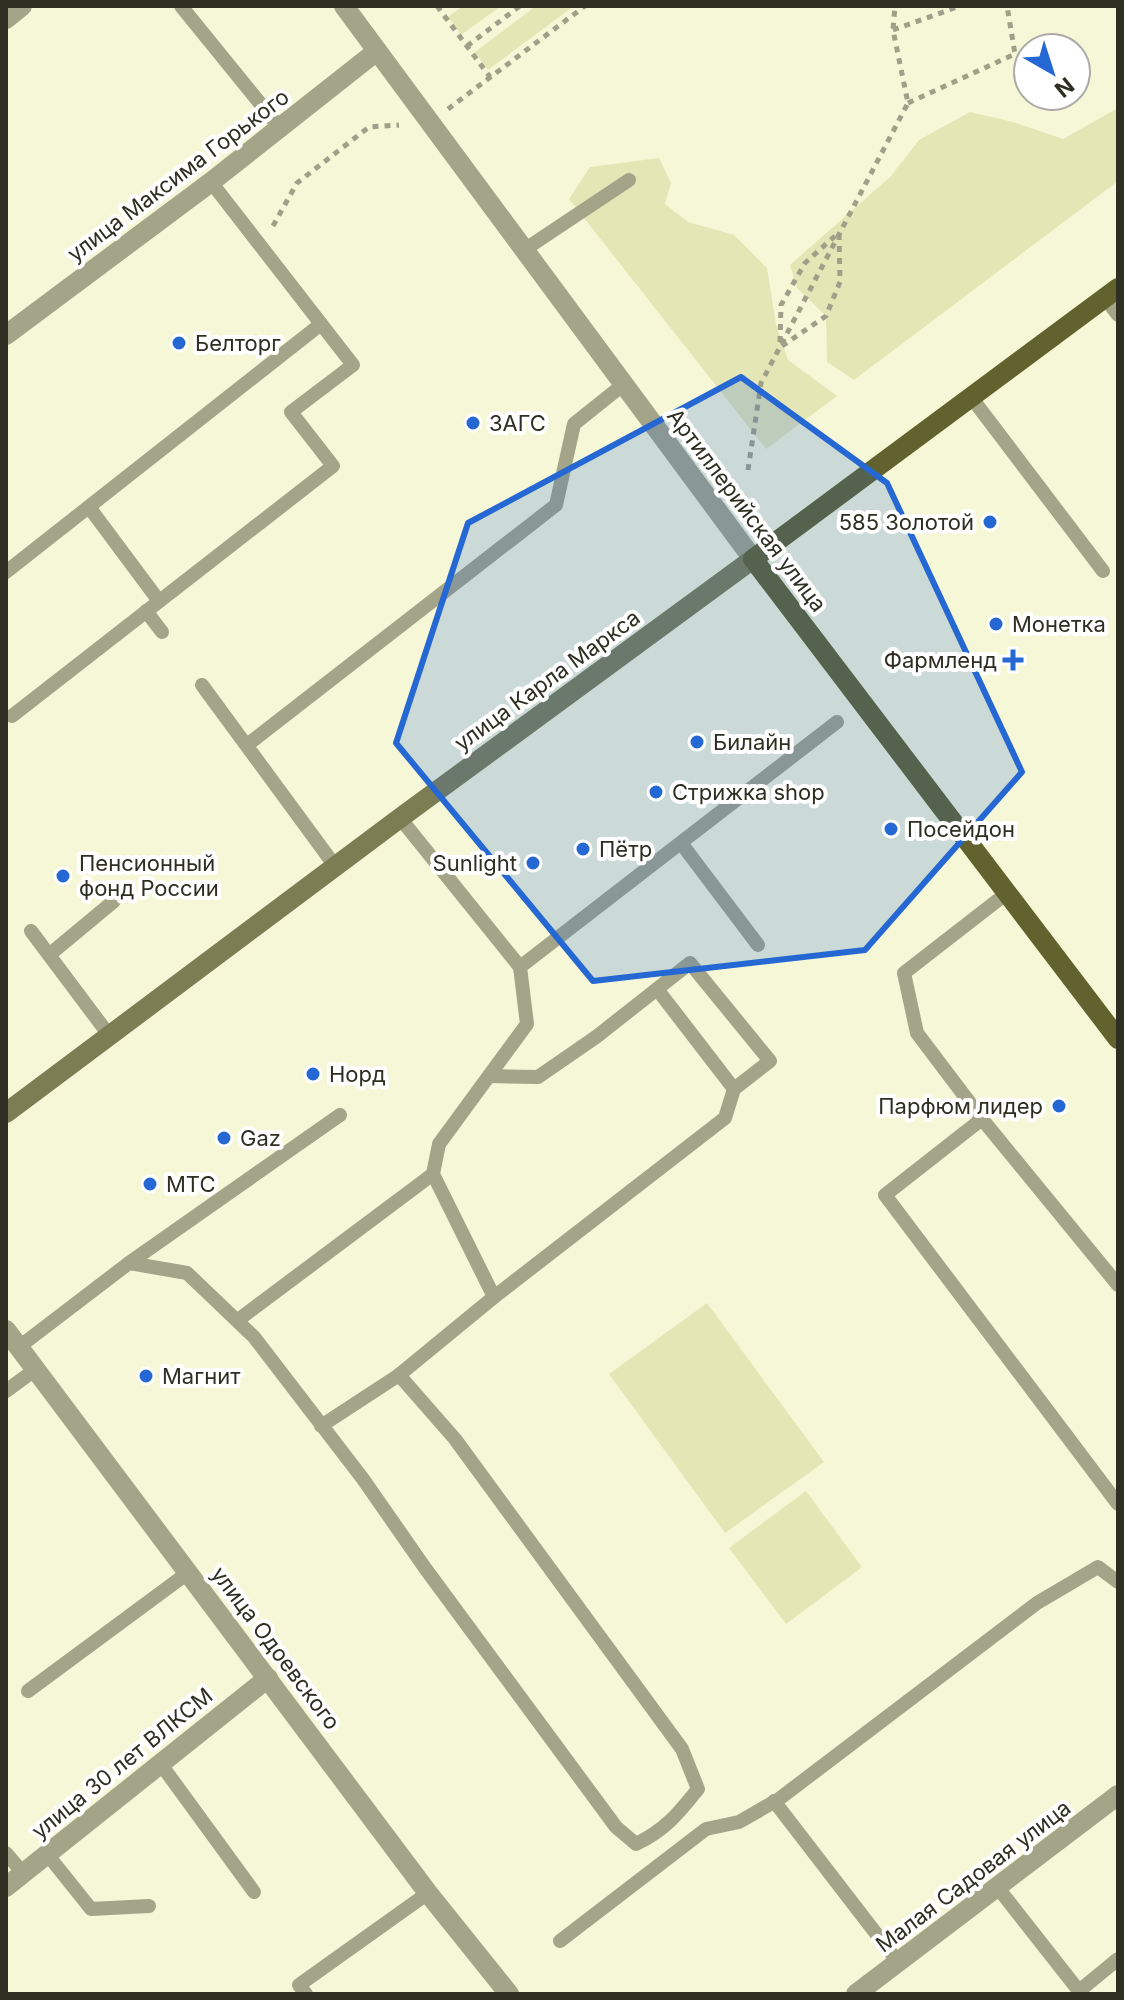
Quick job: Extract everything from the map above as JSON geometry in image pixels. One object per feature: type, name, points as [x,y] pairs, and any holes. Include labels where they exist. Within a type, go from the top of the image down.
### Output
[{"type":"main road","name":"улица Карла Маркса","points":[[6,1113],[1111,293]]},
{"type":"main road","name":"Артиллерийская улица","points":[[753,559],[1118,1039]]},
{"type":"street","points":[[6,19],[22,6]]},
{"type":"street","name":"Артиллерийская улица","points":[[344,6],[753,559]]},
{"type":"street","name":"улица Максима Горького","points":[[6,335],[211,182],[377,51]]},
{"type":"street","name":"улица Одоевского","points":[[6,1330],[428,1893],[509,1994]]},
{"type":"street","name":"улица 30 лет ВЛКСМ","points":[[6,1887],[268,1678]]},
{"type":"street","name":"Малая Садовая улица","points":[[856,1994],[1118,1795]]},
{"type":"lane","points":[[181,6],[280,128]]},
{"type":"lane","points":[[524,250],[629,180]]},
{"type":"lane","points":[[12,716],[333,466],[291,412],[353,365],[211,182]]},
{"type":"lane","points":[[1111,293],[1118,315]]},
{"type":"lane","points":[[6,572],[321,324]]},
{"type":"lane","points":[[247,745],[556,505],[574,424],[624,384]]},
{"type":"lane","points":[[971,397],[1103,571]]},
{"type":"lane","points":[[89,507],[159,601]]},
{"type":"lane","points":[[146,611],[162,632]]},
{"type":"lane","points":[[202,685],[335,866]]},
{"type":"lane","points":[[520,967],[837,722]]},
{"type":"lane","points":[[400,818],[520,967],[527,1024],[439,1144],[433,1174],[494,1297]]},
{"type":"lane","points":[[681,843],[758,945]]},
{"type":"lane","points":[[1007,893],[904,973],[917,1033],[982,1119],[1118,1285]]},
{"type":"lane","points":[[49,955],[114,901]]},
{"type":"lane","points":[[31,931],[109,1035]]},
{"type":"lane","points":[[321,1426],[399,1375],[494,1297],[725,1118],[734,1089],[770,1061],[690,963],[596,1037],[538,1077],[489,1076]]},
{"type":"lane","points":[[657,989],[734,1089]]},
{"type":"lane","points":[[19,1347],[129,1263],[340,1115]]},
{"type":"lane","points":[[982,1119],[885,1195],[1118,1504]]},
{"type":"lane","points":[[238,1320],[433,1174]]},
{"type":"lane","points":[[129,1263],[187,1273],[254,1337],[363,1479],[616,1827],[636,1844],[658,1834],[698,1789],[682,1749],[455,1439],[399,1375]]},
{"type":"lane","points":[[6,1391],[36,1369]]},
{"type":"lane","points":[[560,1941],[706,1829],[739,1822],[774,1801],[1037,1603],[1098,1567],[1118,1582]]},
{"type":"lane","points":[[28,1691],[189,1572]]},
{"type":"lane","points":[[160,1763],[254,1892]]},
{"type":"lane","points":[[774,1801],[898,1962]]},
{"type":"lane","points":[[6,1853],[23,1873]]},
{"type":"lane","points":[[47,1854],[91,1909],[149,1906]]},
{"type":"lane","points":[[998,1888],[1080,1992],[1117,1962]]},
{"type":"lane","points":[[306,1994],[299,1985],[428,1893]]},
{"type":"path","points":[[437,6],[490,77]]},
{"type":"path","points":[[467,46],[520,6]]},
{"type":"path","points":[[895,6],[893,30],[908,103]]},
{"type":"path","points":[[893,30],[960,6]]},
{"type":"path","points":[[748,470],[761,383],[908,103],[1015,54],[1007,6]]},
{"type":"path","points":[[780,347],[826,316],[840,282],[839,233]]},
{"type":"path","points":[[780,347],[781,305],[805,263],[839,233]]},
{"type":"highlighted area","points":[[741,377],[887,483],[1022,772],[865,950],[593,981],[396,743],[468,523]]},
{"type":"green space","points":[[463,6],[501,6],[461,35],[448,17]]},
{"type":"green space","points":[[536,6],[574,6],[488,70],[475,52]]},
{"type":"green space","points":[[1118,108],[1118,181],[854,380],[827,362],[826,316],[797,288],[790,265],[890,177],[919,140],[970,112],[1063,139]]},
{"type":"green space","points":[[659,158],[671,183],[665,204],[688,222],[734,235],[767,268],[776,324],[788,360],[837,396],[766,449],[569,199],[590,167]]},
{"type":"green space","points":[[707,1303],[824,1462],[725,1533],[609,1374]]},
{"type":"green space","points":[[806,1491],[862,1567],[786,1624],[729,1548]]},
{"type":"place","name":"Белторг","points":[[179,343]]},
{"type":"place","name":"ЗАГС","points":[[473,423]]},
{"type":"place","name":"585 Золотой","points":[[990,522]]},
{"type":"place","name":"Монетка","points":[[996,624]]},
{"type":"place","name":"Фармленд","points":[[1013,660]]},
{"type":"place","name":"Билайн","points":[[697,742]]},
{"type":"place","name":"Стрижка shop","points":[[656,792]]},
{"type":"place","name":"Посейдон","points":[[891,829]]},
{"type":"place","name":"Пётр","points":[[583,849]]},
{"type":"place","name":"Sunlight","points":[[533,863]]},
{"type":"place","name":"Пенсионный фонд России","points":[[63,876]]},
{"type":"place","name":"Норд","points":[[313,1074]]},
{"type":"place","name":"Парфюм лидер","points":[[1059,1106]]},
{"type":"place","name":"Gaz","points":[[224,1138]]},
{"type":"place","name":"МТС","points":[[150,1184]]},
{"type":"place","name":"Магнит","points":[[146,1376]]}]
